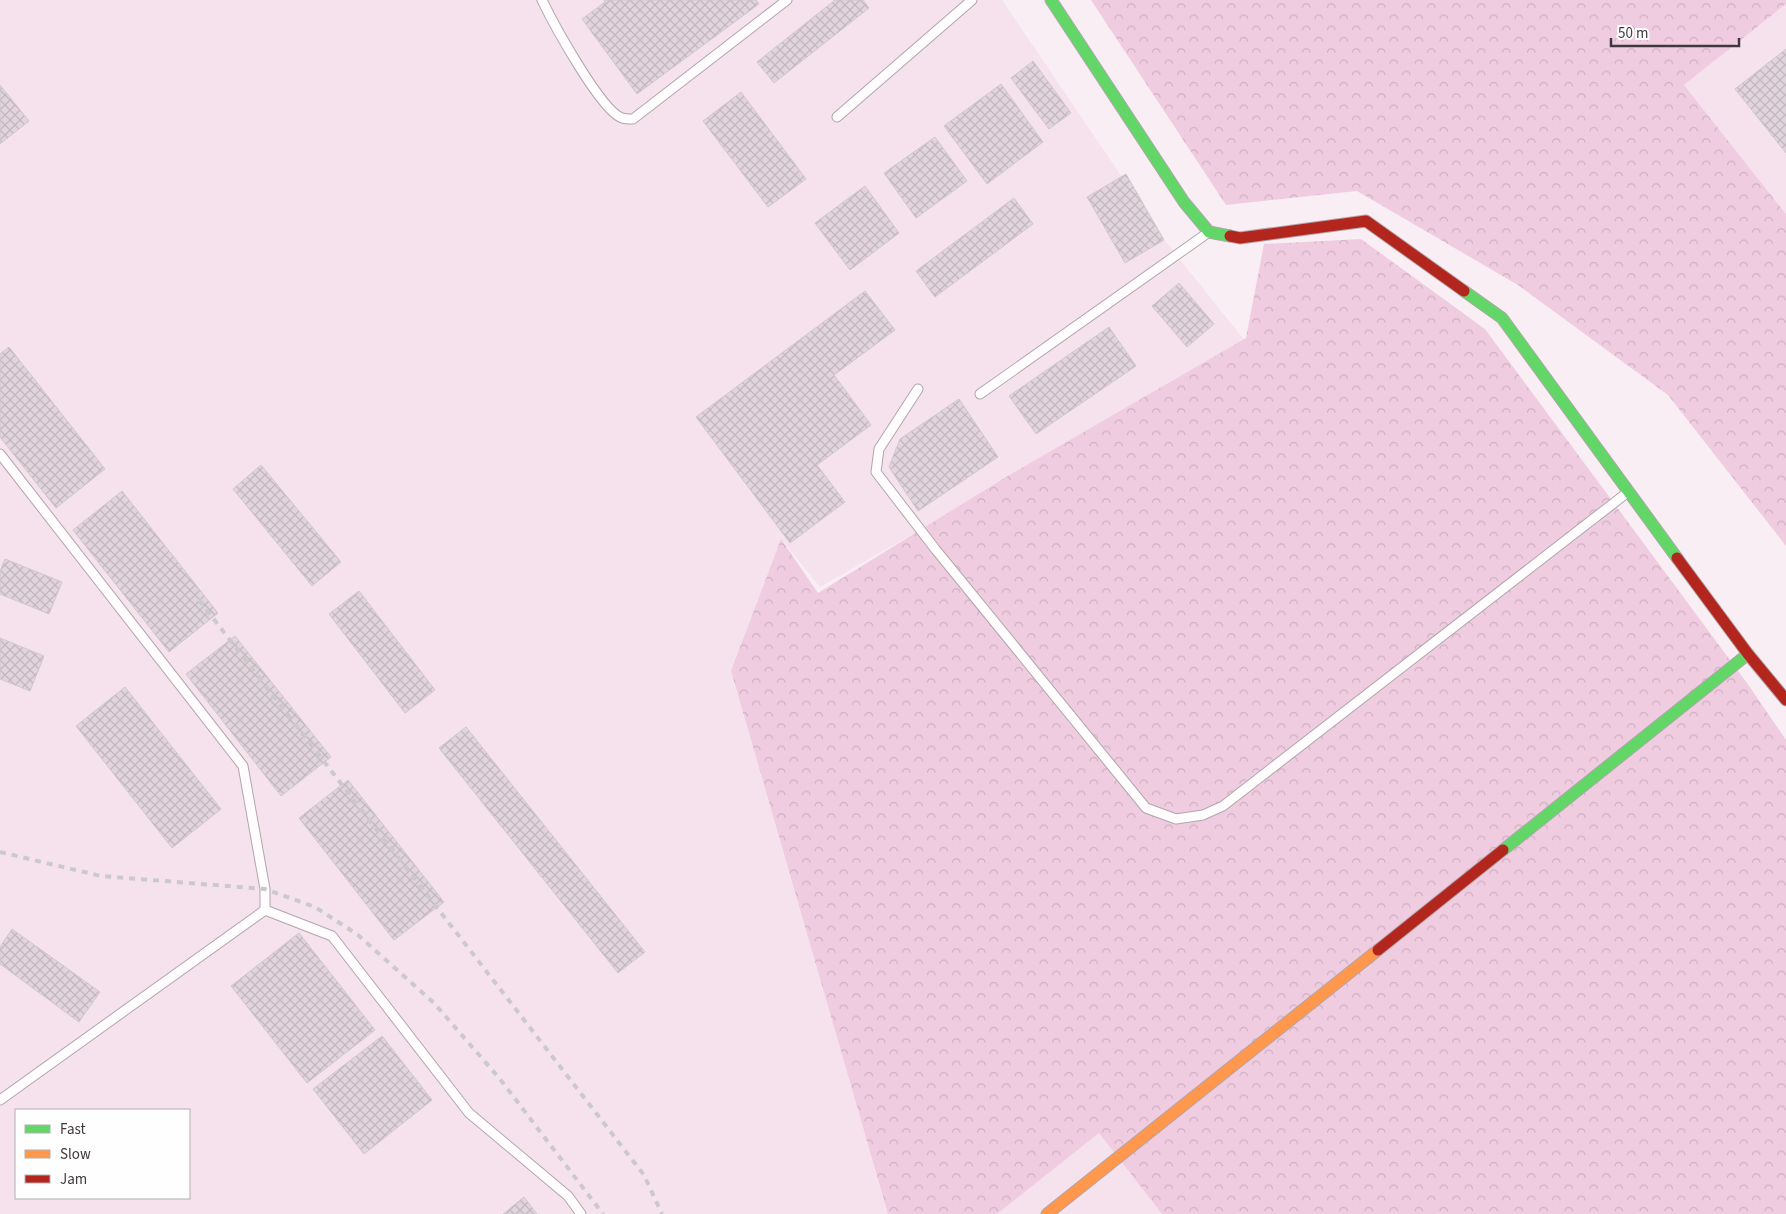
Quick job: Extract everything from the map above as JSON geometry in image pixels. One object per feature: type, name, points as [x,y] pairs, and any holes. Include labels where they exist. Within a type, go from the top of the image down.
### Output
[{"type":"street","points":[[1051,0],[1184,202],[1209,232],[1240,238],[1366,221],[1502,318],[1748,654],[1786,700]]},
{"type":"street","points":[[1047,1214],[1748,654]]},
{"type":"lane","points":[[542,0],[556,29],[604,104],[622,118],[634,119],[787,0]]},
{"type":"lane","points":[[837,117],[972,0]]},
{"type":"lane","points":[[980,394],[1209,232]]},
{"type":"lane","points":[[918,389],[879,449],[876,472],[936,550],[1146,808],[1176,819],[1203,815],[1223,806],[1629,491]]},
{"type":"lane","points":[[0,454],[243,766],[265,890],[265,910]]},
{"type":"lane","points":[[0,1100],[265,910]]},
{"type":"lane","points":[[265,910],[332,936],[469,1114],[568,1196],[581,1214]]},
{"type":"shaded area","points":[[0,0],[1002,0],[1166,242],[1245,341],[820,587],[781,539],[731,672],[888,1214],[0,1214]]},
{"type":"shaded area","points":[[1786,4],[1786,214],[1684,85]]},
{"type":"shaded area","points":[[1099,1133],[1162,1214],[997,1214]]},
{"type":"green space","points":[[1091,0],[1786,0],[1786,4],[1684,85],[1786,214],[1786,546],[1668,395],[1518,285],[1357,191],[1226,205]]},
{"type":"green space","points":[[1361,239],[1485,329],[1747,683],[1786,740],[1786,1214],[1162,1214],[1099,1133],[997,1214],[888,1214],[731,671],[781,539],[818,593],[1006,477],[1246,338],[1264,244]]},
{"type":"building","points":[[604,0],[756,0],[759,4],[637,94],[582,19],[605,2]]},
{"type":"building","points":[[835,0],[863,0],[869,8],[774,83],[757,62]]},
{"type":"building","points":[[1786,49],[1786,153],[1735,89]]},
{"type":"building","points":[[1033,61],[1071,113],[1049,129],[1011,78]]},
{"type":"building","points":[[1001,84],[1043,142],[987,184],[944,126]]},
{"type":"building","points":[[0,85],[29,121],[0,144]]},
{"type":"building","points":[[741,92],[806,179],[768,207],[703,121]]},
{"type":"building","points":[[935,137],[967,181],[916,218],[884,173]]},
{"type":"building","points":[[1126,174],[1164,240],[1125,263],[1087,197]]},
{"type":"building","points":[[865,186],[899,233],[850,270],[815,223]]},
{"type":"building","points":[[1014,198],[1033,224],[935,297],[916,271]]},
{"type":"building","points":[[1179,283],[1214,324],[1187,347],[1152,306]]},
{"type":"building","points":[[865,291],[895,330],[834,375],[871,425],[817,465],[845,502],[790,543],[696,417]]},
{"type":"building","points":[[1109,327],[1136,366],[1036,434],[1009,396]]},
{"type":"building","points":[[9,347],[105,469],[56,508],[0,437],[0,354]]},
{"type":"building","points":[[959,399],[998,457],[918,511],[889,467],[900,439]]},
{"type":"building","points":[[261,465],[341,562],[312,586],[233,489]]},
{"type":"building","points":[[122,491],[218,613],[169,652],[73,530]]},
{"type":"building","points":[[5,559],[62,582],[49,614],[0,594],[0,571]]},
{"type":"building","points":[[359,591],[435,690],[405,713],[329,614]]},
{"type":"building","points":[[235,636],[331,757],[281,796],[186,674]]},
{"type":"building","points":[[0,638],[44,656],[30,691],[0,679]]},
{"type":"building","points":[[125,687],[221,809],[172,848],[76,726]]},
{"type":"building","points":[[466,727],[645,952],[618,973],[439,748]]},
{"type":"building","points":[[348,780],[444,902],[394,940],[299,818]]},
{"type":"building","points":[[12,929],[100,992],[79,1022],[0,964],[0,947]]},
{"type":"building","points":[[299,933],[375,1030],[307,1083],[231,986]]},
{"type":"building","points":[[382,1036],[432,1100],[364,1154],[313,1089]]},
{"type":"building","points":[[524,1197],[537,1214],[503,1214]]},
{"type":"railway","points":[[199,600],[644,1175],[662,1214]]},
{"type":"railway","points":[[0,852],[101,876],[265,889],[315,907],[358,935],[434,1003],[500,1079],[603,1214]]},
{"type":"traffic: fast","points":[[1051,0],[1184,202],[1209,232],[1230,236]]},
{"type":"traffic: fast","points":[[1464,291],[1502,318],[1677,558]]},
{"type":"traffic: fast","points":[[1503,850],[1748,654]]},
{"type":"traffic: slow","points":[[1047,1214],[1378,950]]},
{"type":"traffic: jam","points":[[1230,236],[1240,238],[1366,221],[1464,291]]},
{"type":"traffic: jam","points":[[1677,558],[1748,654],[1786,700]]},
{"type":"traffic: jam","points":[[1378,950],[1503,850]]}]
